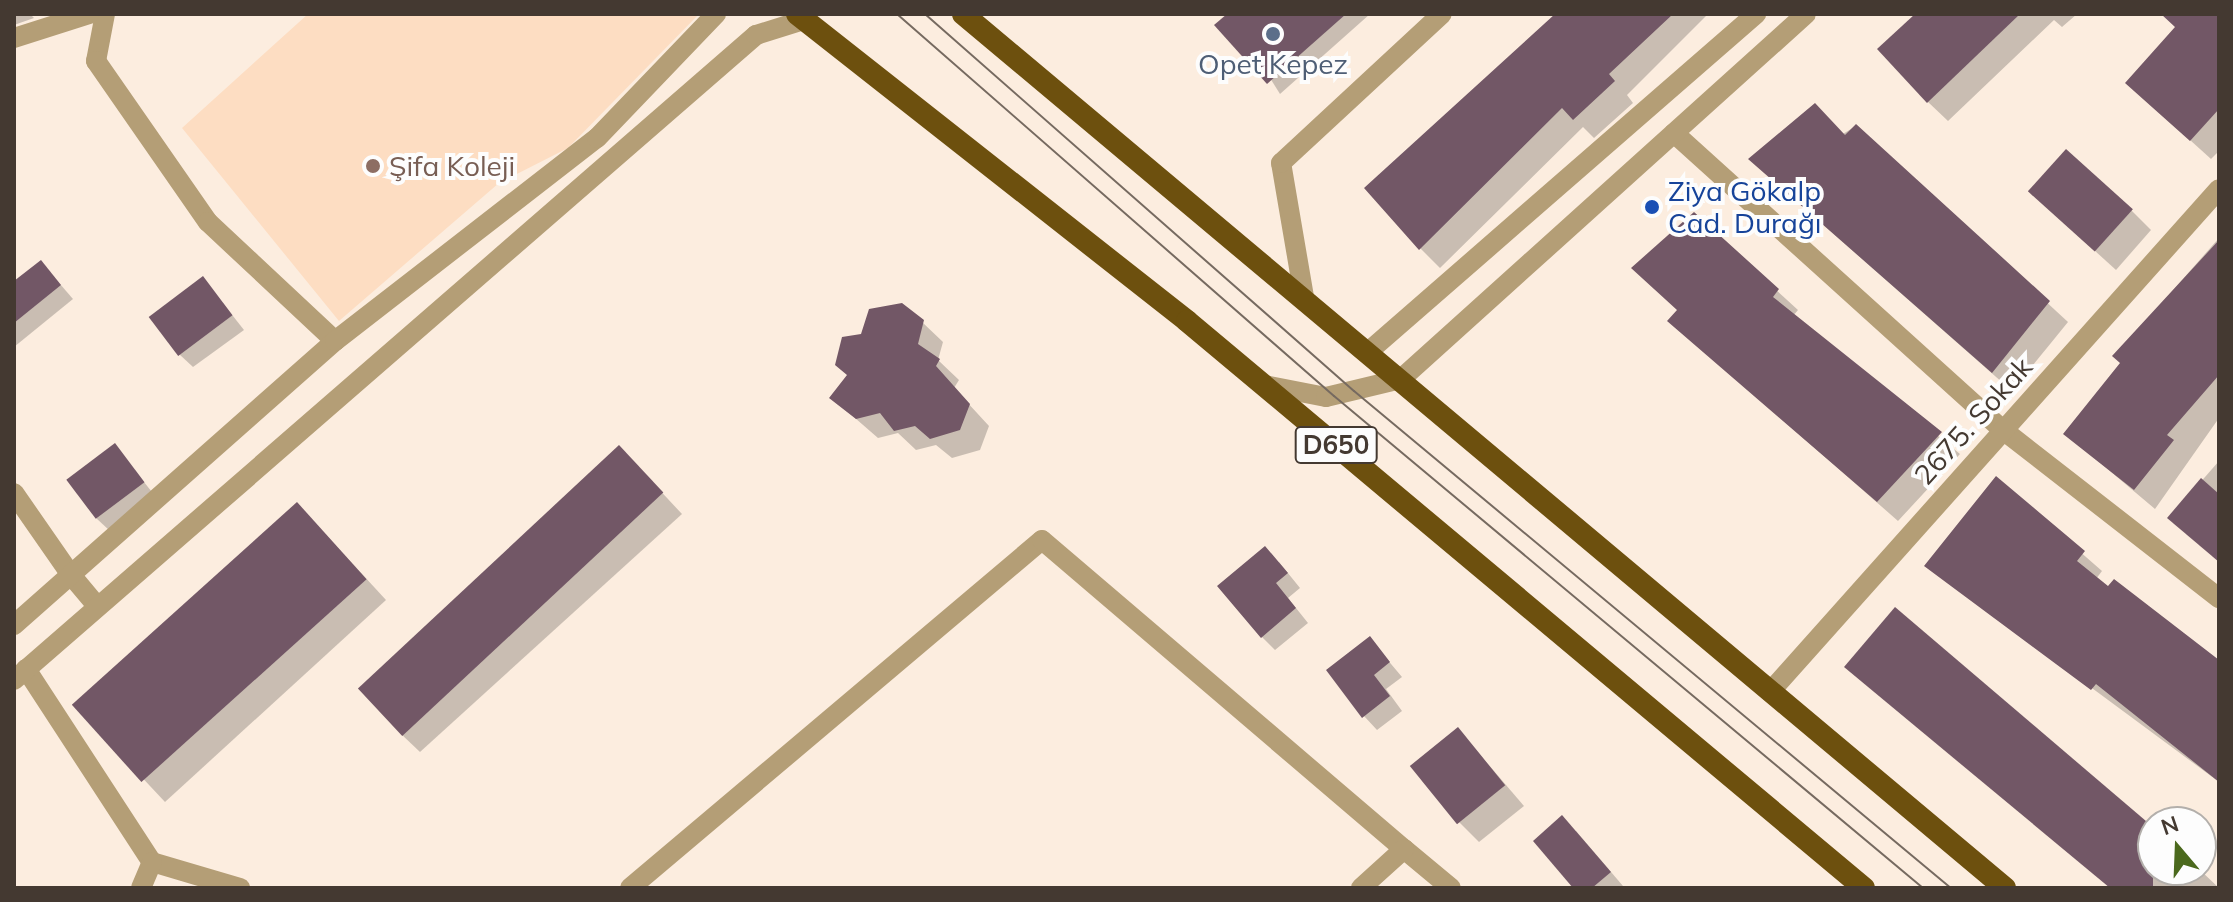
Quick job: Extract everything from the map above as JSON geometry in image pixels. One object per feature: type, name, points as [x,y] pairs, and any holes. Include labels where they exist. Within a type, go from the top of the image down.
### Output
[{"type":"highway","name":"D650","points":[[801,17],[1264,385],[1852,885]]},
{"type":"highway","points":[[972,19],[2005,888]]},
{"type":"street","points":[[14,38],[66,17],[89,14]]},
{"type":"street","points":[[105,14],[96,61],[208,222],[335,341]]},
{"type":"street","points":[[14,625],[335,341],[654,85],[716,14]]},
{"type":"street","points":[[1304,297],[1281,163],[1442,14]]},
{"type":"street","points":[[1368,352],[1756,14]]},
{"type":"street","points":[[1264,385],[1326,397],[1401,379],[1806,14]]},
{"type":"street","points":[[240,888],[152,862],[20,675],[96,605],[675,102],[756,35],[801,17]]},
{"type":"street","points":[[654,85],[675,102]]},
{"type":"street","points":[[1674,133],[2003,430],[2219,598]]},
{"type":"street","name":"2675. Sokak","points":[[1770,692],[2219,189]]},
{"type":"street","points":[[14,493],[71,575],[96,605]]},
{"type":"street","points":[[630,888],[1042,540],[1451,888]]},
{"type":"street","points":[[1361,888],[1404,849]]},
{"type":"street","points":[[141,888],[152,862]]},
{"type":"shaded area","name":"Şifa Koleji","points":[[308,14],[699,14],[568,148],[499,183],[339,321],[182,128]]},
{"type":"building","points":[[1227,14],[1346,14],[1267,84],[1214,25]]},
{"type":"building","points":[[1555,14],[1673,14],[1609,74],[1615,81],[1573,120],[1562,108],[1419,250],[1364,188]]},
{"type":"building","points":[[1915,14],[2020,14],[1927,103],[1877,49]]},
{"type":"building","points":[[2161,14],[2219,14],[2219,109],[2190,141],[2125,83],[2175,27]]},
{"type":"building","points":[[1815,103],[1845,135],[1856,124],[2050,301],[1992,373],[1748,159]]},
{"type":"building","points":[[2066,149],[2133,209],[2095,252],[2028,191]]},
{"type":"building","points":[[1694,212],[1779,289],[1773,297],[1942,432],[1877,502],[1667,321],[1677,310],[1631,268]]},
{"type":"building","points":[[2219,240],[2219,375],[2167,435],[2174,440],[2134,490],[2063,434],[2120,363],[2112,356]]},
{"type":"building","points":[[41,260],[61,285],[14,323],[14,281]]},
{"type":"building","points":[[203,276],[232,315],[178,356],[149,317]]},
{"type":"building","points":[[902,303],[924,320],[918,344],[940,359],[936,366],[970,404],[960,430],[930,439],[915,426],[894,431],[880,413],[856,419],[829,398],[847,375],[835,365],[842,337],[861,334],[869,309]]},
{"type":"building","points":[[115,443],[144,482],[96,519],[66,480]]},
{"type":"building","points":[[619,445],[663,493],[402,736],[358,688]]},
{"type":"building","points":[[1996,476],[2085,551],[2077,561],[2108,586],[2114,579],[2219,660],[2219,782],[2096,684],[2091,690],[1924,566]]},
{"type":"building","points":[[2201,478],[2219,494],[2219,562],[2167,518]]},
{"type":"building","points":[[297,502],[367,579],[141,782],[72,705]]},
{"type":"building","points":[[1265,546],[1288,573],[1276,583],[1296,608],[1261,638],[1217,586]]},
{"type":"building","points":[[1895,607],[2137,813],[2137,886],[2153,888],[2110,888],[1844,667]]},
{"type":"building","points":[[1370,636],[1390,662],[1374,675],[1390,696],[1362,718],[1326,670]]},
{"type":"building","points":[[1458,727],[1505,785],[1457,824],[1410,766]]},
{"type":"building","points":[[1562,815],[1611,872],[1592,888],[1573,888],[1533,841]]},
{"type":"tram line","points":[[897,14],[1334,396],[1923,888]]},
{"type":"tram line","points":[[925,14],[1354,391],[1951,888]]},
{"type":"place","name":"Opet Kepez","points":[[1273,34]]},
{"type":"place","name":"Şifa Koleji","points":[[373,166]]},
{"type":"place","name":"Ziya Gökalp Cad. Durağı","points":[[1652,207]]}]
